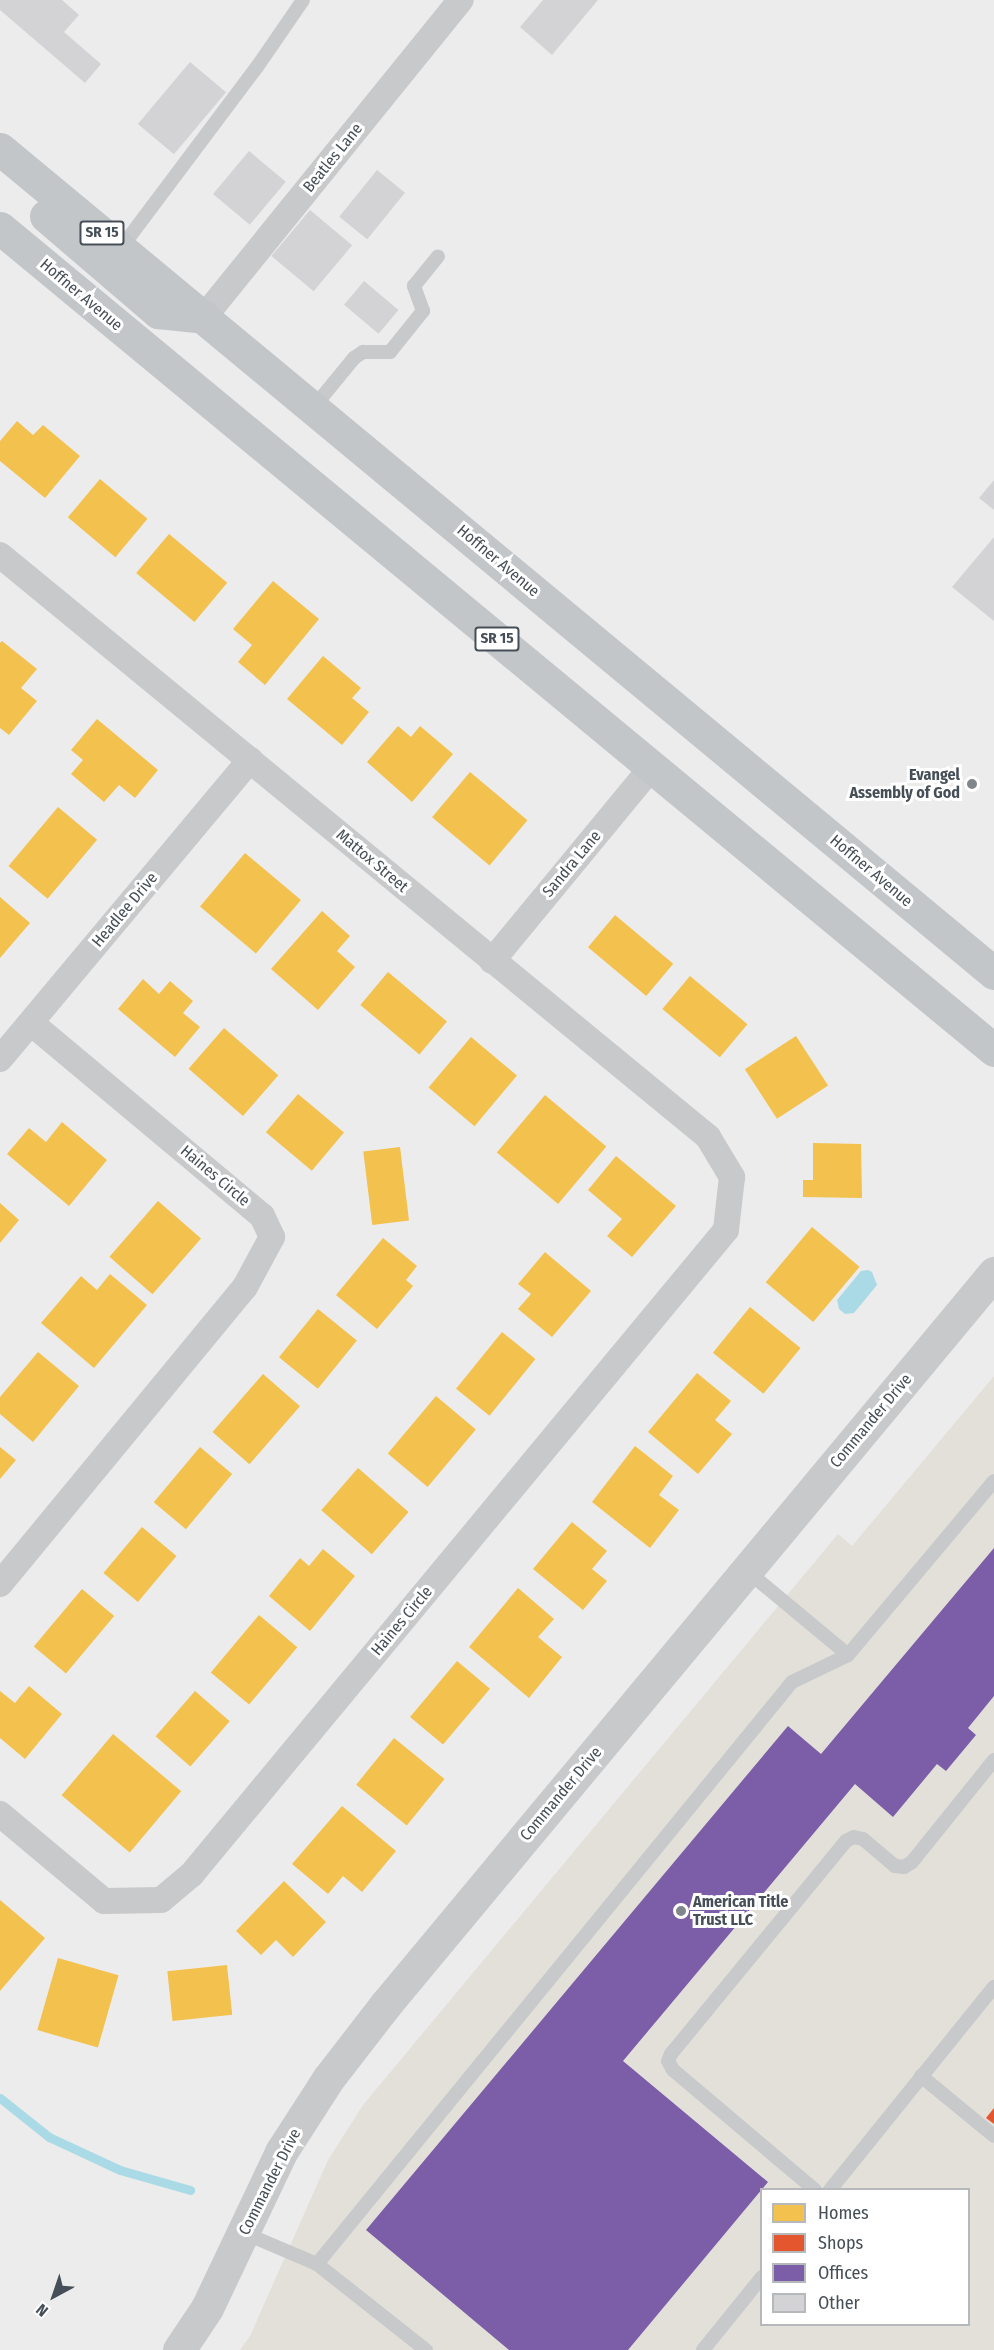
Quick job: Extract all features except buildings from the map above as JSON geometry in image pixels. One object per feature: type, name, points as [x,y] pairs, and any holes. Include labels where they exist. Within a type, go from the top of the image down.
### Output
[{"type":"main road","name":"Hoffner Avenue","points":[[0,149],[994,973]]},
{"type":"main road","points":[[0,176],[158,312],[204,317]]},
{"type":"main road","name":"Hoffner Avenue","points":[[0,228],[994,1050]]},
{"type":"street","name":"Beatles Lane","points":[[204,317],[461,0]]},
{"type":"street","name":"Mattox Street","points":[[0,555],[708,1137],[732,1177]]},
{"type":"street","name":"Headlee Drive","points":[[0,1059],[250,760]]},
{"type":"street","name":"Sandra Lane","points":[[492,961],[652,767]]},
{"type":"street","name":"Haines Circle","points":[[0,1584],[245,1287],[272,1237],[262,1216],[31,1023]]},
{"type":"street","name":"Haines Circle","points":[[0,1814],[104,1901],[160,1900],[192,1874],[726,1230],[732,1177]]},
{"type":"street","name":"Commander Drive","points":[[179,2350],[207,2308],[281,2152],[328,2079],[386,2004],[994,1273]]},
{"type":"lane","points":[[121,248],[303,0]]},
{"type":"lane","points":[[313,408],[354,358],[363,352],[390,352],[423,311],[414,286],[438,256]]},
{"type":"lane","points":[[317,2264],[792,1682],[849,1655],[994,1481]]},
{"type":"lane","points":[[747,1571],[849,1655]]},
{"type":"lane","points":[[813,2188],[673,2070],[669,2061],[670,2054],[846,1842],[854,1837],[864,1839],[895,1866],[904,1867],[912,1863],[994,1760]]},
{"type":"lane","points":[[832,2188],[994,1987]]},
{"type":"lane","points":[[921,2076],[994,2136]]},
{"type":"lane","points":[[244,2233],[317,2264],[426,2350]]},
{"type":"lane","points":[[703,2350],[760,2279]]},
{"type":"shaded area","points":[[994,1376],[994,2350],[240,2350],[250,2336],[328,2160],[363,2105],[838,1534],[852,1546]]},
{"type":"water","points":[[861,1271],[872,1272],[877,1285],[854,1313],[845,1314],[839,1309],[837,1300]]},
{"type":"waterway","points":[[0,2098],[49,2137],[120,2170],[190,2190]]},
{"type":"place","name":"Evangel Assembly of God","points":[[972,784]]},
{"type":"place","name":"American Title Trust LLC","points":[[681,1911]]}]
